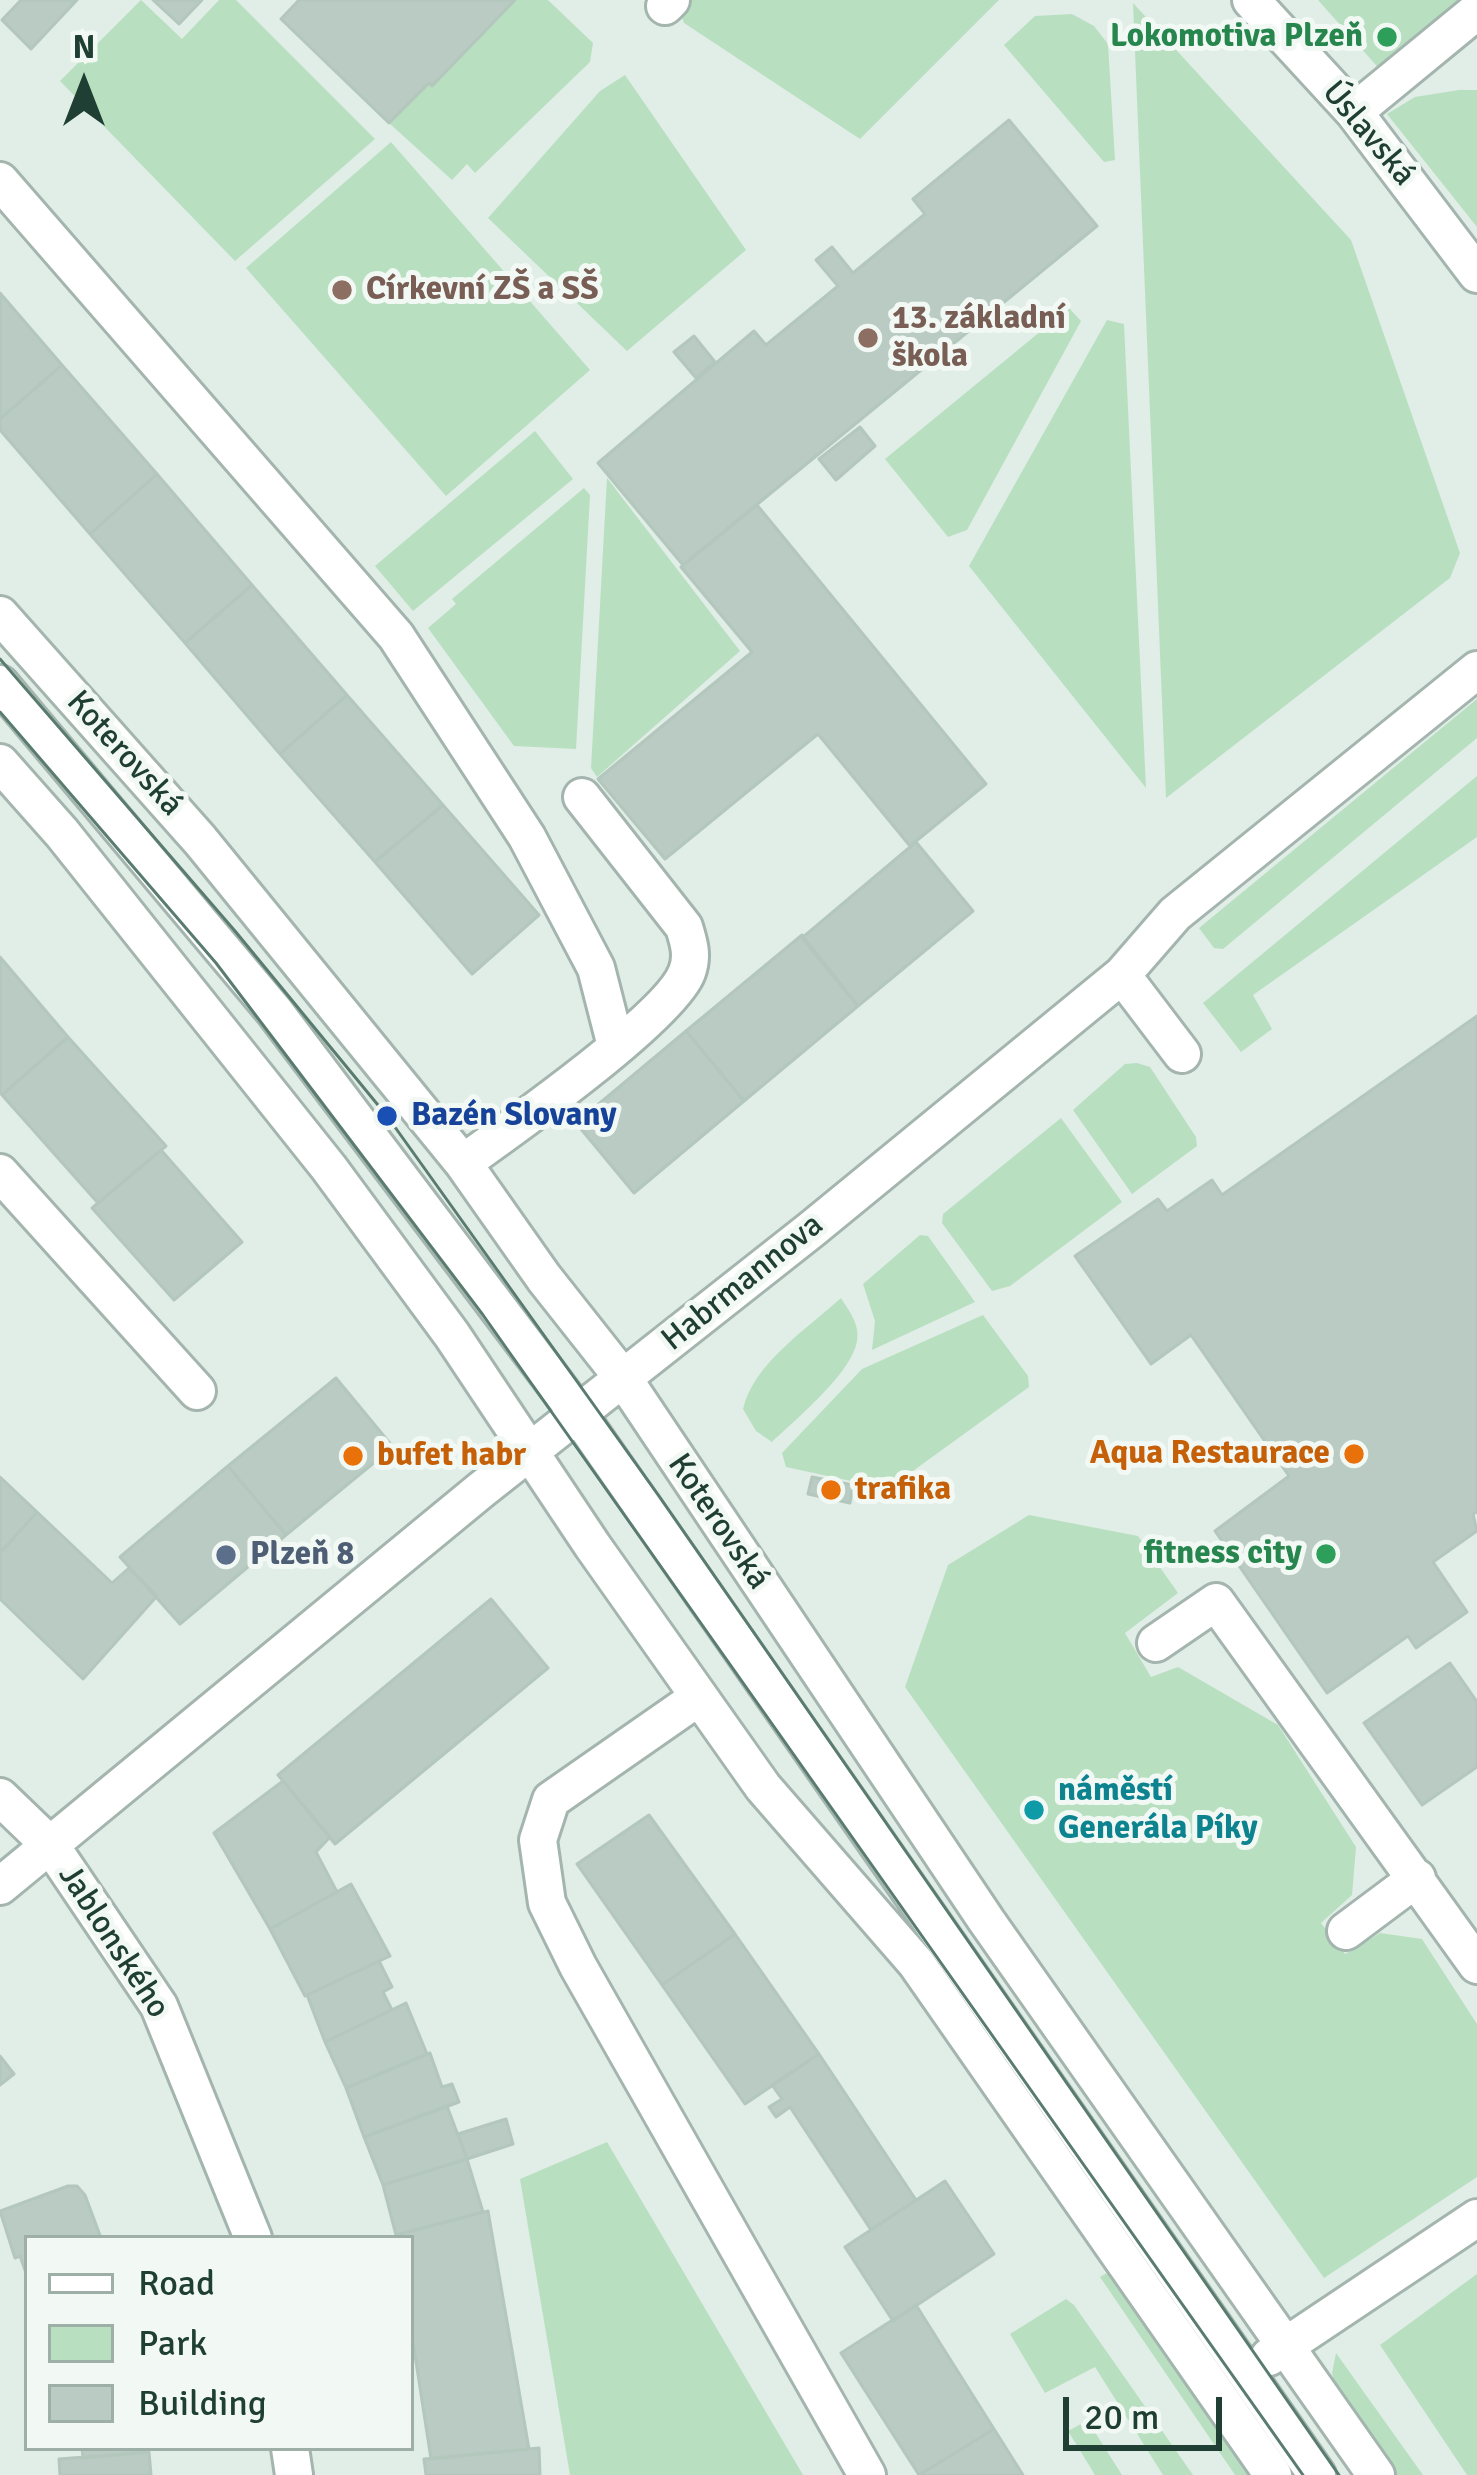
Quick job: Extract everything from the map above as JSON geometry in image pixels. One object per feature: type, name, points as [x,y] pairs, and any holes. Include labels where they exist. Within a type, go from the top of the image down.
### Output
[{"type":"street","name":"Úslavská","points":[[1251,0],[1354,112],[1477,274]]},
{"type":"street","points":[[1354,112],[1477,11]]},
{"type":"street","points":[[0,181],[396,636],[527,837],[596,968],[616,1046]]},
{"type":"street","name":"Koterovská","points":[[0,615],[200,840],[463,1163],[544,1278],[623,1378],[986,1920],[1376,2475]]},
{"type":"street","name":"Habrmannova","points":[[0,1886],[529,1451],[1123,975],[1175,914],[1477,670]]},
{"type":"street","name":"Koterovská","points":[[0,685],[275,1012],[578,1414],[1231,2383],[1274,2475]]},
{"type":"street","name":"Koterovská","points":[[0,763],[62,832],[329,1168],[452,1335],[763,1787],[916,1963],[1231,2383],[1317,2475]]},
{"type":"street","points":[[463,1163],[616,1046],[676,993],[688,971],[691,949],[684,927],[582,797]]},
{"type":"street","points":[[1123,975],[1182,1054]]},
{"type":"street","points":[[0,1173],[197,1391]]},
{"type":"street","points":[[1156,1643],[1216,1602],[1477,1965]]},
{"type":"street","points":[[700,1697],[551,1800],[538,1840],[547,1903],[610,2024],[867,2475]]},
{"type":"street","name":"Jablonského","points":[[0,1797],[51,1846],[160,2006],[252,2235]]},
{"type":"street","points":[[1346,1931],[1417,1878]]},
{"type":"street","points":[[1231,2383],[1477,2218]]},
{"type":"green space","points":[[141,0],[182,39],[219,0],[236,0],[375,139],[235,261],[60,81]]},
{"type":"green space","points":[[515,0],[548,0],[593,43],[590,62],[475,173],[467,164],[452,180],[389,123],[429,83],[433,86]]},
{"type":"green space","points":[[686,0],[999,0],[860,139],[684,23],[680,13]]},
{"type":"green space","name":"Lokomotiva Plzeň","points":[[1318,0],[1465,0],[1383,73]]},
{"type":"green space","points":[[1133,3],[1351,240],[1460,553],[1450,578],[1166,798]]},
{"type":"green space","points":[[1072,14],[1094,26],[1108,44],[1115,160],[1104,162],[1004,45],[1035,16]]},
{"type":"green space","points":[[625,75],[746,250],[627,351],[488,218],[600,91]]},
{"type":"green space","points":[[1477,90],[1477,227],[1387,114],[1415,97]]},
{"type":"green space","points":[[391,142],[590,370],[446,496],[246,268]]},
{"type":"green space","points":[[1069,308],[1081,321],[967,530],[948,537],[885,459]]},
{"type":"green space","points":[[1107,320],[1124,324],[1146,788],[969,566]]},
{"type":"green space","points":[[535,431],[573,479],[413,611],[375,566]]},
{"type":"green space","points":[[607,478],[740,651],[597,777],[591,768]]},
{"type":"green space","points":[[584,488],[590,495],[576,749],[514,746],[428,628],[456,604],[452,599]]},
{"type":"green space","points":[[1477,699],[1477,738],[1223,949],[1214,948],[1199,928]]},
{"type":"green space","points":[[1477,776],[1477,837],[1253,995],[1272,1029],[1241,1052],[1203,1003]]},
{"type":"green space","points":[[1125,1064],[1150,1067],[1196,1137],[1197,1146],[1132,1194],[1073,1110]]},
{"type":"green space","points":[[1061,1118],[1122,1202],[1010,1286],[992,1291],[942,1223],[943,1214]]},
{"type":"green space","points":[[920,1235],[928,1236],[975,1302],[872,1350],[875,1321],[863,1284]]},
{"type":"green space","points":[[841,1298],[857,1329],[853,1354],[821,1395],[772,1442],[756,1431],[743,1409],[749,1392],[783,1348]]},
{"type":"green space","points":[[983,1315],[1028,1376],[1029,1387],[888,1489],[786,1467],[782,1453],[862,1369]]},
{"type":"green space","points":[[1029,1515],[1138,1536],[1178,1593],[1125,1633],[1151,1677],[1178,1667],[1278,1725],[1356,1847],[1352,1895],[1321,1923],[1345,1954],[1380,1933],[1422,1939],[1477,2024],[1477,2177],[1324,2278],[905,1687],[948,1565]]},
{"type":"green space","points":[[607,2142],[803,2475],[570,2475],[520,2179]]},
{"type":"green space","points":[[1112,2270],[1257,2475],[1235,2475],[1100,2277]]},
{"type":"green space","points":[[1477,2274],[1477,2475],[1467,2475],[1380,2345]]},
{"type":"green space","points":[[1066,2299],[1193,2475],[1163,2475],[1095,2367],[1045,2393],[1010,2334]]},
{"type":"green space","points":[[1336,2353],[1423,2475],[1395,2475],[1336,2389],[1332,2373]]},
{"type":"green space","points":[[1081,2424],[1091,2426],[1122,2475],[1095,2475],[1068,2431]]},
{"type":"building","points":[[21,0],[77,0],[31,49],[2,20]]},
{"type":"building","points":[[153,0],[202,0],[179,24]]},
{"type":"building","points":[[299,0],[515,0],[389,123],[281,19]]},
{"type":"building","name":"13. základní škola","points":[[1009,120],[1097,226],[683,565],[598,463],[754,331],[766,345],[838,286],[816,260],[832,247],[853,273],[925,214],[913,199]]},
{"type":"building","points":[[0,293],[62,365],[0,419]]},
{"type":"building","points":[[694,336],[715,362],[696,378],[674,352]]},
{"type":"building","points":[[62,365],[157,474],[90,534],[0,430],[0,419]]},
{"type":"building","points":[[860,427],[875,446],[836,480],[819,459]]},
{"type":"building","points":[[157,474],[252,585],[185,643],[90,534]]},
{"type":"building","points":[[757,505],[986,784],[910,846],[818,734],[665,859],[598,779],[752,652],[681,567]]},
{"type":"building","points":[[252,585],[347,695],[280,754],[185,643]]},
{"type":"building","points":[[347,695],[443,805],[375,862],[280,754]]},
{"type":"building","points":[[443,805],[539,915],[472,974],[375,862]]},
{"type":"building","points":[[916,842],[973,911],[858,1006],[802,938]]},
{"type":"building","points":[[802,935],[858,1006],[744,1101],[686,1031]]},
{"type":"building","points":[[0,957],[68,1037],[2,1095],[0,1092]]},
{"type":"building","points":[[1477,1016],[1477,1512],[1473,1514],[1477,1531],[1433,1562],[1467,1612],[1416,1648],[1408,1636],[1327,1693],[1215,1531],[1289,1476],[1191,1335],[1151,1364],[1075,1256],[1158,1199],[1167,1211],[1212,1180],[1222,1195]]},
{"type":"building","points":[[686,1031],[744,1101],[634,1193],[576,1123]]},
{"type":"building","points":[[68,1037],[166,1146],[98,1203],[2,1095]]},
{"type":"building","points":[[161,1150],[242,1242],[174,1300],[92,1208]]},
{"type":"building","points":[[336,1378],[393,1447],[286,1535],[228,1466]]},
{"type":"building","points":[[228,1466],[286,1535],[180,1624],[120,1557]]},
{"type":"building","points":[[0,1477],[37,1512],[0,1553]]},
{"type":"building","name":"trafika","points":[[812,1477],[853,1485],[850,1503],[808,1494]]},
{"type":"building","points":[[37,1512],[112,1583],[129,1568],[157,1596],[83,1679],[0,1599],[0,1553]]},
{"type":"building","points":[[491,1599],[548,1668],[335,1844],[278,1775]]},
{"type":"building","points":[[1450,1663],[1477,1702],[1477,1767],[1422,1805],[1364,1723]]},
{"type":"building","points":[[283,1781],[330,1837],[316,1852],[337,1892],[270,1929],[214,1833]]},
{"type":"building","points":[[649,1815],[735,1934],[662,1985],[577,1864]]},
{"type":"building","points":[[351,1884],[390,1956],[305,1996],[270,1929]]},
{"type":"building","points":[[735,1934],[819,2054],[745,2104],[662,1985]]},
{"type":"building","points":[[379,1961],[392,1987],[383,1992],[392,2010],[325,2042],[307,1995]]},
{"type":"building","points":[[406,2003],[427,2054],[346,2088],[325,2042]]},
{"type":"building","points":[[430,2053],[442,2087],[452,2084],[459,2102],[364,2137],[346,2088]]},
{"type":"building","points":[[819,2054],[916,2200],[871,2230],[790,2107],[776,2117],[769,2107],[782,2099],[772,2085]]},
{"type":"building","points":[[0,2056],[14,2074],[0,2085]]},
{"type":"building","points":[[447,2106],[467,2159],[383,2185],[364,2137]]},
{"type":"building","points":[[506,2119],[513,2144],[467,2159],[458,2134]]},
{"type":"building","points":[[467,2159],[483,2212],[396,2235],[383,2185]]},
{"type":"building","points":[[945,2181],[994,2254],[893,2321],[845,2247]]},
{"type":"building","points":[[77,2186],[100,2235],[24,2235],[24,2267],[20,2256],[15,2258],[0,2211]]},
{"type":"building","points":[[488,2211],[529,2449],[431,2459],[414,2348],[414,2235],[396,2235]]},
{"type":"building","points":[[916,2305],[994,2429],[919,2475],[841,2353]]},
{"type":"building","points":[[994,2429],[1023,2475],[919,2475]]},
{"type":"building","points":[[539,2448],[540,2475],[426,2475],[424,2459]]},
{"type":"building","points":[[82,2451],[149,2452],[83,2458]]},
{"type":"building","points":[[149,2452],[151,2475],[60,2475],[59,2459]]},
{"type":"tram line","points":[[0,659],[387,1116],[659,1496],[1339,2475]]},
{"type":"tram line","points":[[0,712],[216,963],[483,1315],[1303,2475]]},
{"type":"place","name":"Lokomotiva Plzeň","points":[[1387,37]]},
{"type":"place","name":"Církevní ZŠ a SŠ","points":[[342,290]]},
{"type":"place","name":"13. základní škola","points":[[868,338]]},
{"type":"place","name":"Bazén Slovany","points":[[387,1116]]},
{"type":"place","name":"Aqua Restaurace","points":[[1354,1454]]},
{"type":"place","name":"bufet habr","points":[[353,1456]]},
{"type":"place","name":"trafika","points":[[831,1490]]},
{"type":"place","name":"fitness city","points":[[1326,1554]]},
{"type":"place","name":"Plzeň 8","points":[[226,1555]]},
{"type":"place","name":"náměstí Generála Píky","points":[[1034,1810]]}]
